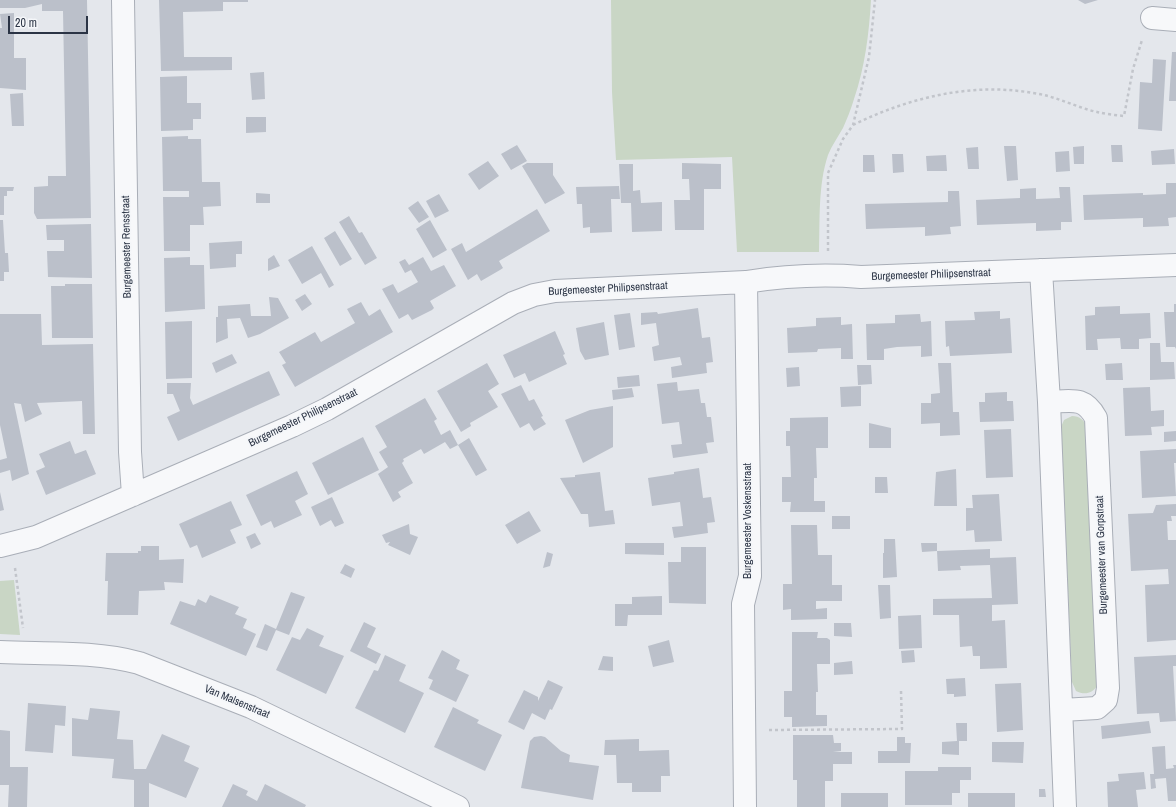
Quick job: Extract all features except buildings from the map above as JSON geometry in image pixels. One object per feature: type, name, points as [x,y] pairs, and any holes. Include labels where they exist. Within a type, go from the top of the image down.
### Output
[{"type":"street","name":"Burgemeester Rensstraat","points":[[123,0],[130,452],[133,495]]},
{"type":"street","points":[[1152,18],[1176,20]]},
{"type":"street","name":"Burgemeester Philipsenstraat","points":[[6,544],[36,537],[320,412],[513,303],[534,295],[555,291],[746,282],[772,278],[827,275],[861,277],[1176,265]]},
{"type":"street","points":[[1041,270],[1049,402],[1065,807]]},
{"type":"street","name":"Burgemeester Voskensstraat","points":[[745,807],[742,604],[750,576],[746,282]]},
{"type":"street","name":"Burgemeester van Gorpstraat","points":[[1049,402],[1080,400],[1090,407],[1096,418],[1108,688],[1106,700],[1097,708],[1062,710]]},
{"type":"street","name":"Van Malsenstraat","points":[[0,652],[119,658],[177,677],[252,707],[458,807]]},
{"type":"path","points":[[827,275],[828,173],[843,139],[853,125],[869,57],[875,0]]},
{"type":"path","points":[[853,125],[881,112],[910,102],[957,92],[991,90],[1032,92],[1059,98],[1097,112],[1124,116],[1133,69],[1144,32],[1152,18]]},
{"type":"path","points":[[6,544],[26,653]]},
{"type":"path","points":[[744,730],[902,729],[901,691]]},
{"type":"green space","points":[[611,0],[871,0],[866,50],[858,87],[846,121],[833,144],[825,166],[820,203],[819,252],[737,252],[732,157],[616,160],[612,92]]},
{"type":"green space","points":[[1072,416],[1081,419],[1085,422],[1087,427],[1097,686],[1093,691],[1085,693],[1076,691],[1072,682],[1061,427],[1064,420]]},
{"type":"green space","points":[[14,580],[20,635],[0,634],[0,581]]}]
